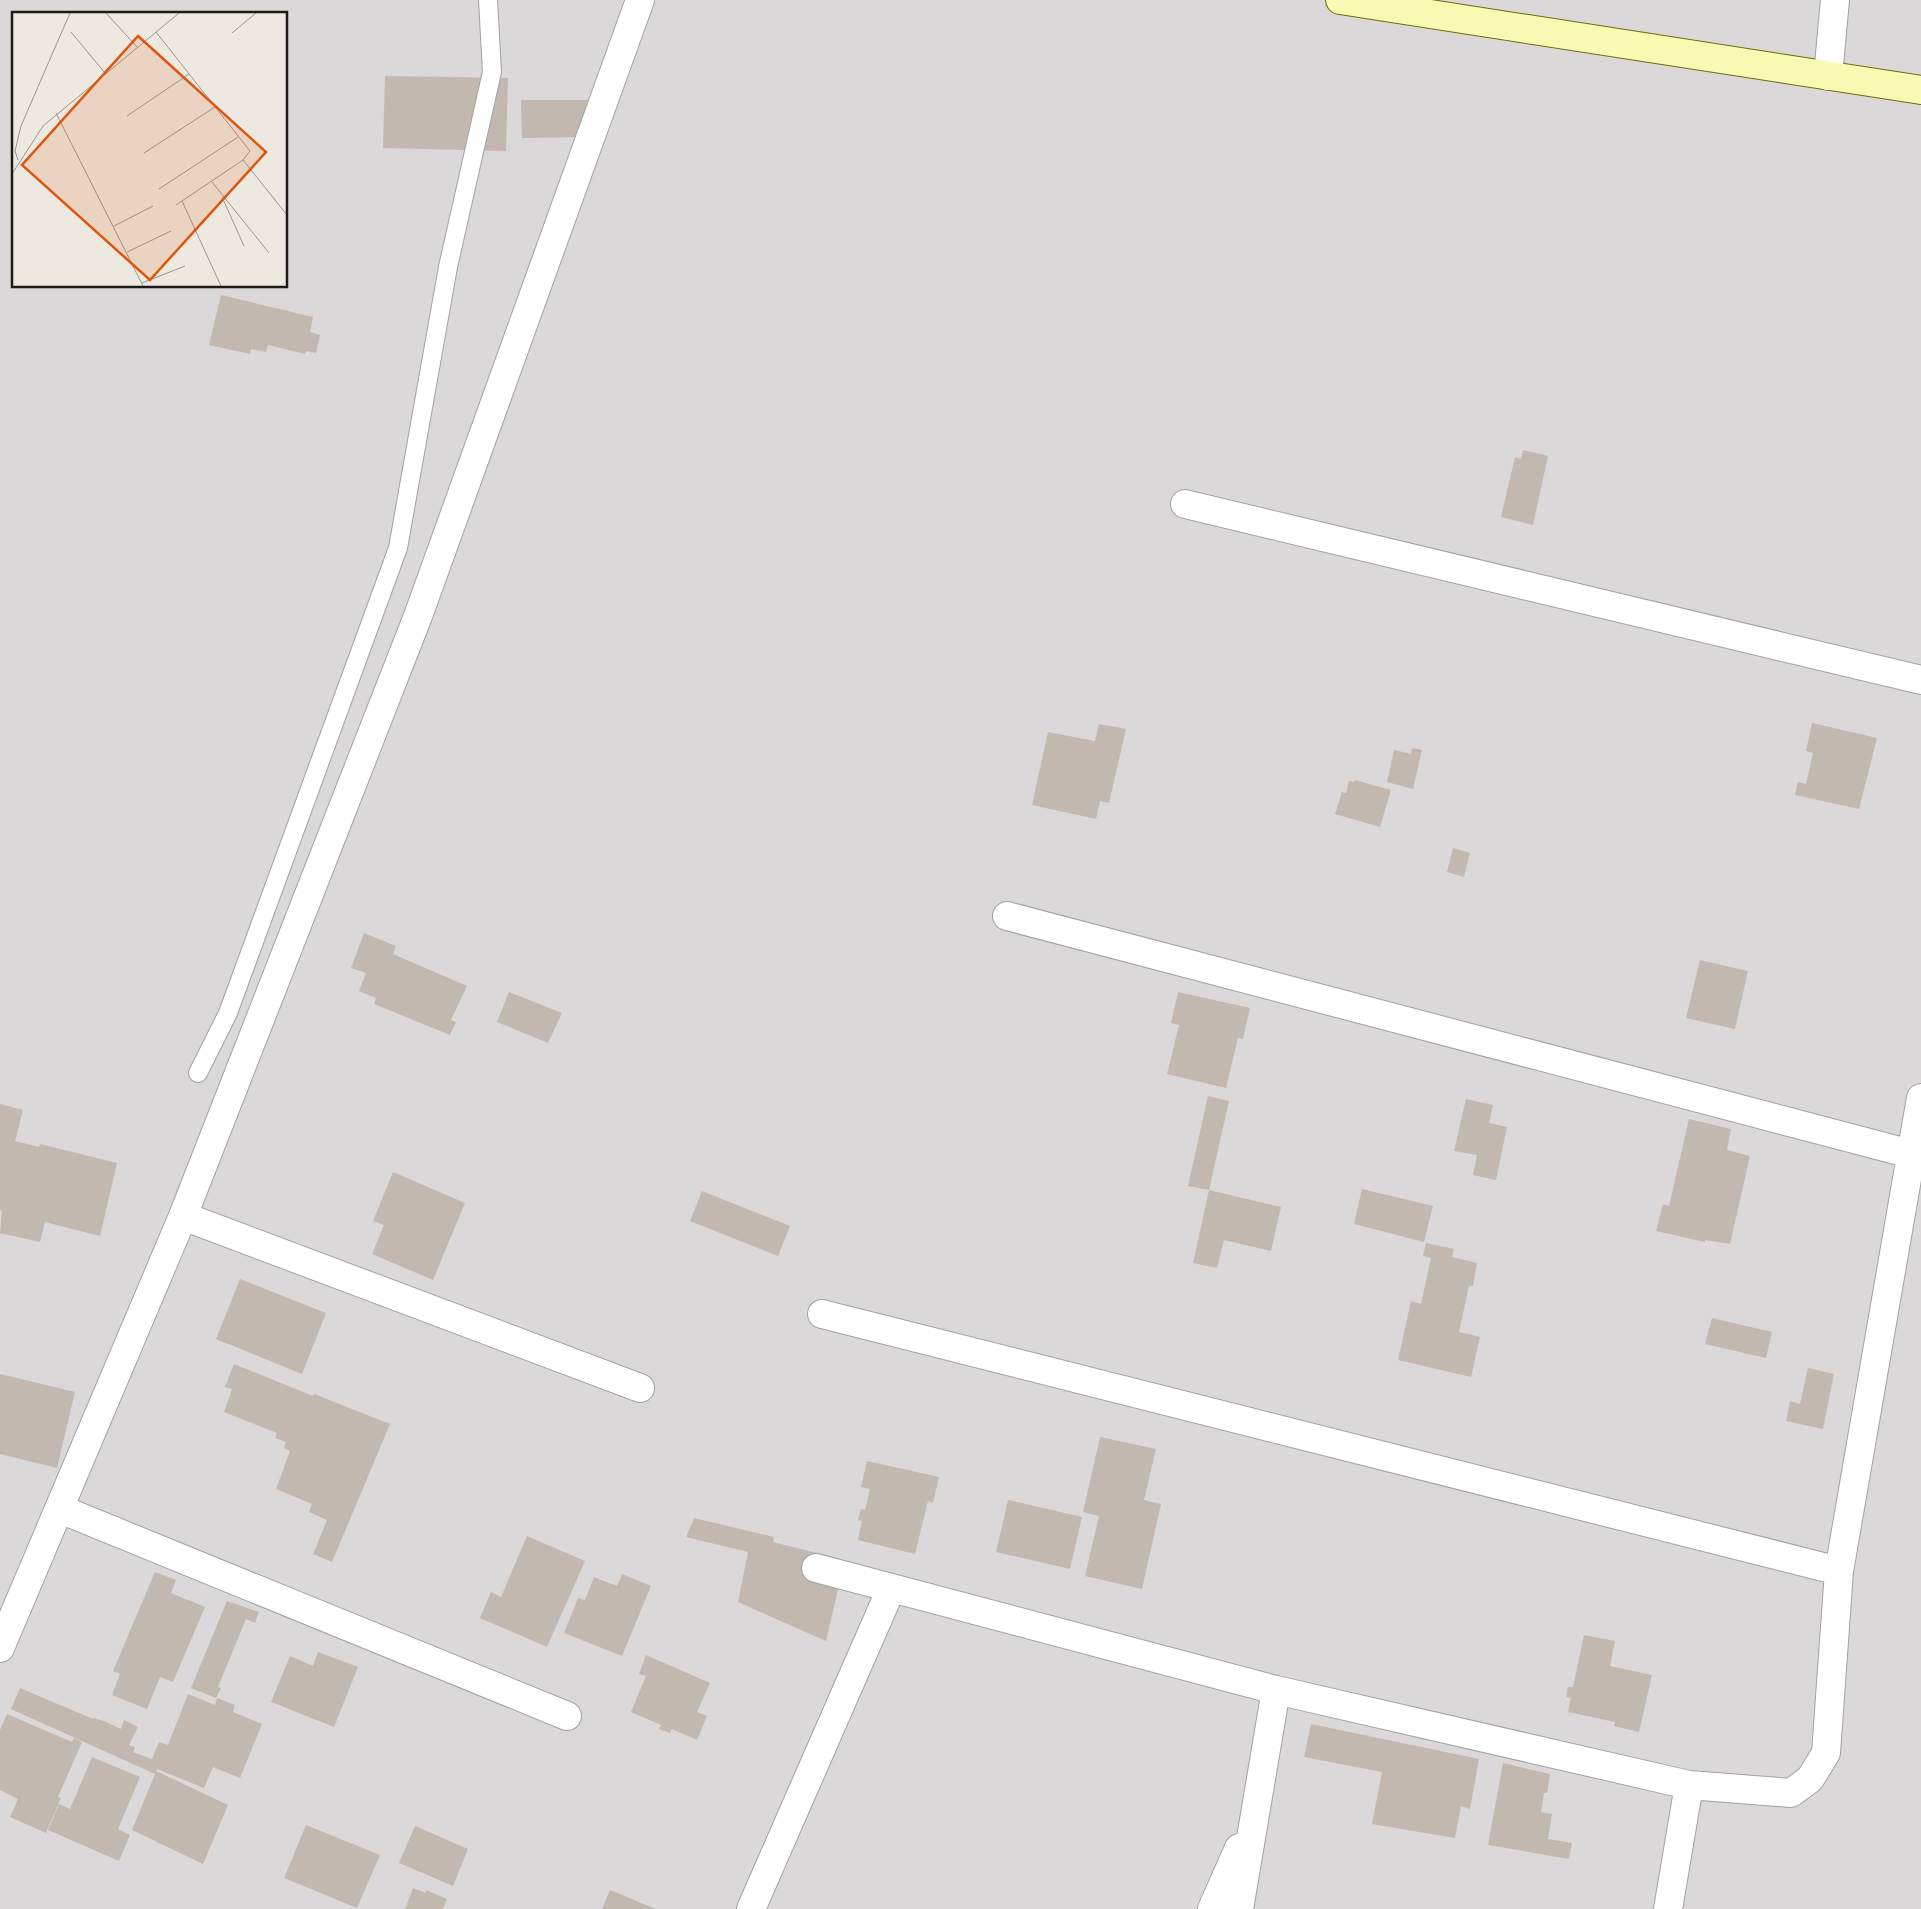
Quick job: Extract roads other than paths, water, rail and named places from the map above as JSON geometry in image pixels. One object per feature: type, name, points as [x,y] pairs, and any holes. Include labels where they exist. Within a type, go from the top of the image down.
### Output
[{"type":"main road","points":[[1340,0],[1377,3],[1921,90]]},
{"type":"street","points":[[0,1648],[183,1216],[418,616],[640,0]]},
{"type":"street","points":[[1828,76],[1836,0]]},
{"type":"street","points":[[1185,504],[1921,680]]},
{"type":"street","points":[[1007,916],[1911,1154]]},
{"type":"street","points":[[816,1568],[1276,1690],[1689,1785],[1791,1793],[1810,1779],[1826,1753],[1839,1571],[1921,1098]]},
{"type":"street","points":[[183,1216],[640,1388]]},
{"type":"street","points":[[822,1314],[1839,1571]]},
{"type":"street","points":[[60,1509],[567,1716]]},
{"type":"street","points":[[751,1909],[891,1589]]},
{"type":"street","points":[[1239,1909],[1276,1690]]},
{"type":"street","points":[[1668,1909],[1689,1785]]},
{"type":"street","points":[[1212,1909],[1255,1810]]},
{"type":"lane","points":[[198,1073],[228,1013],[398,548],[448,267],[492,72],[488,0]]}]
